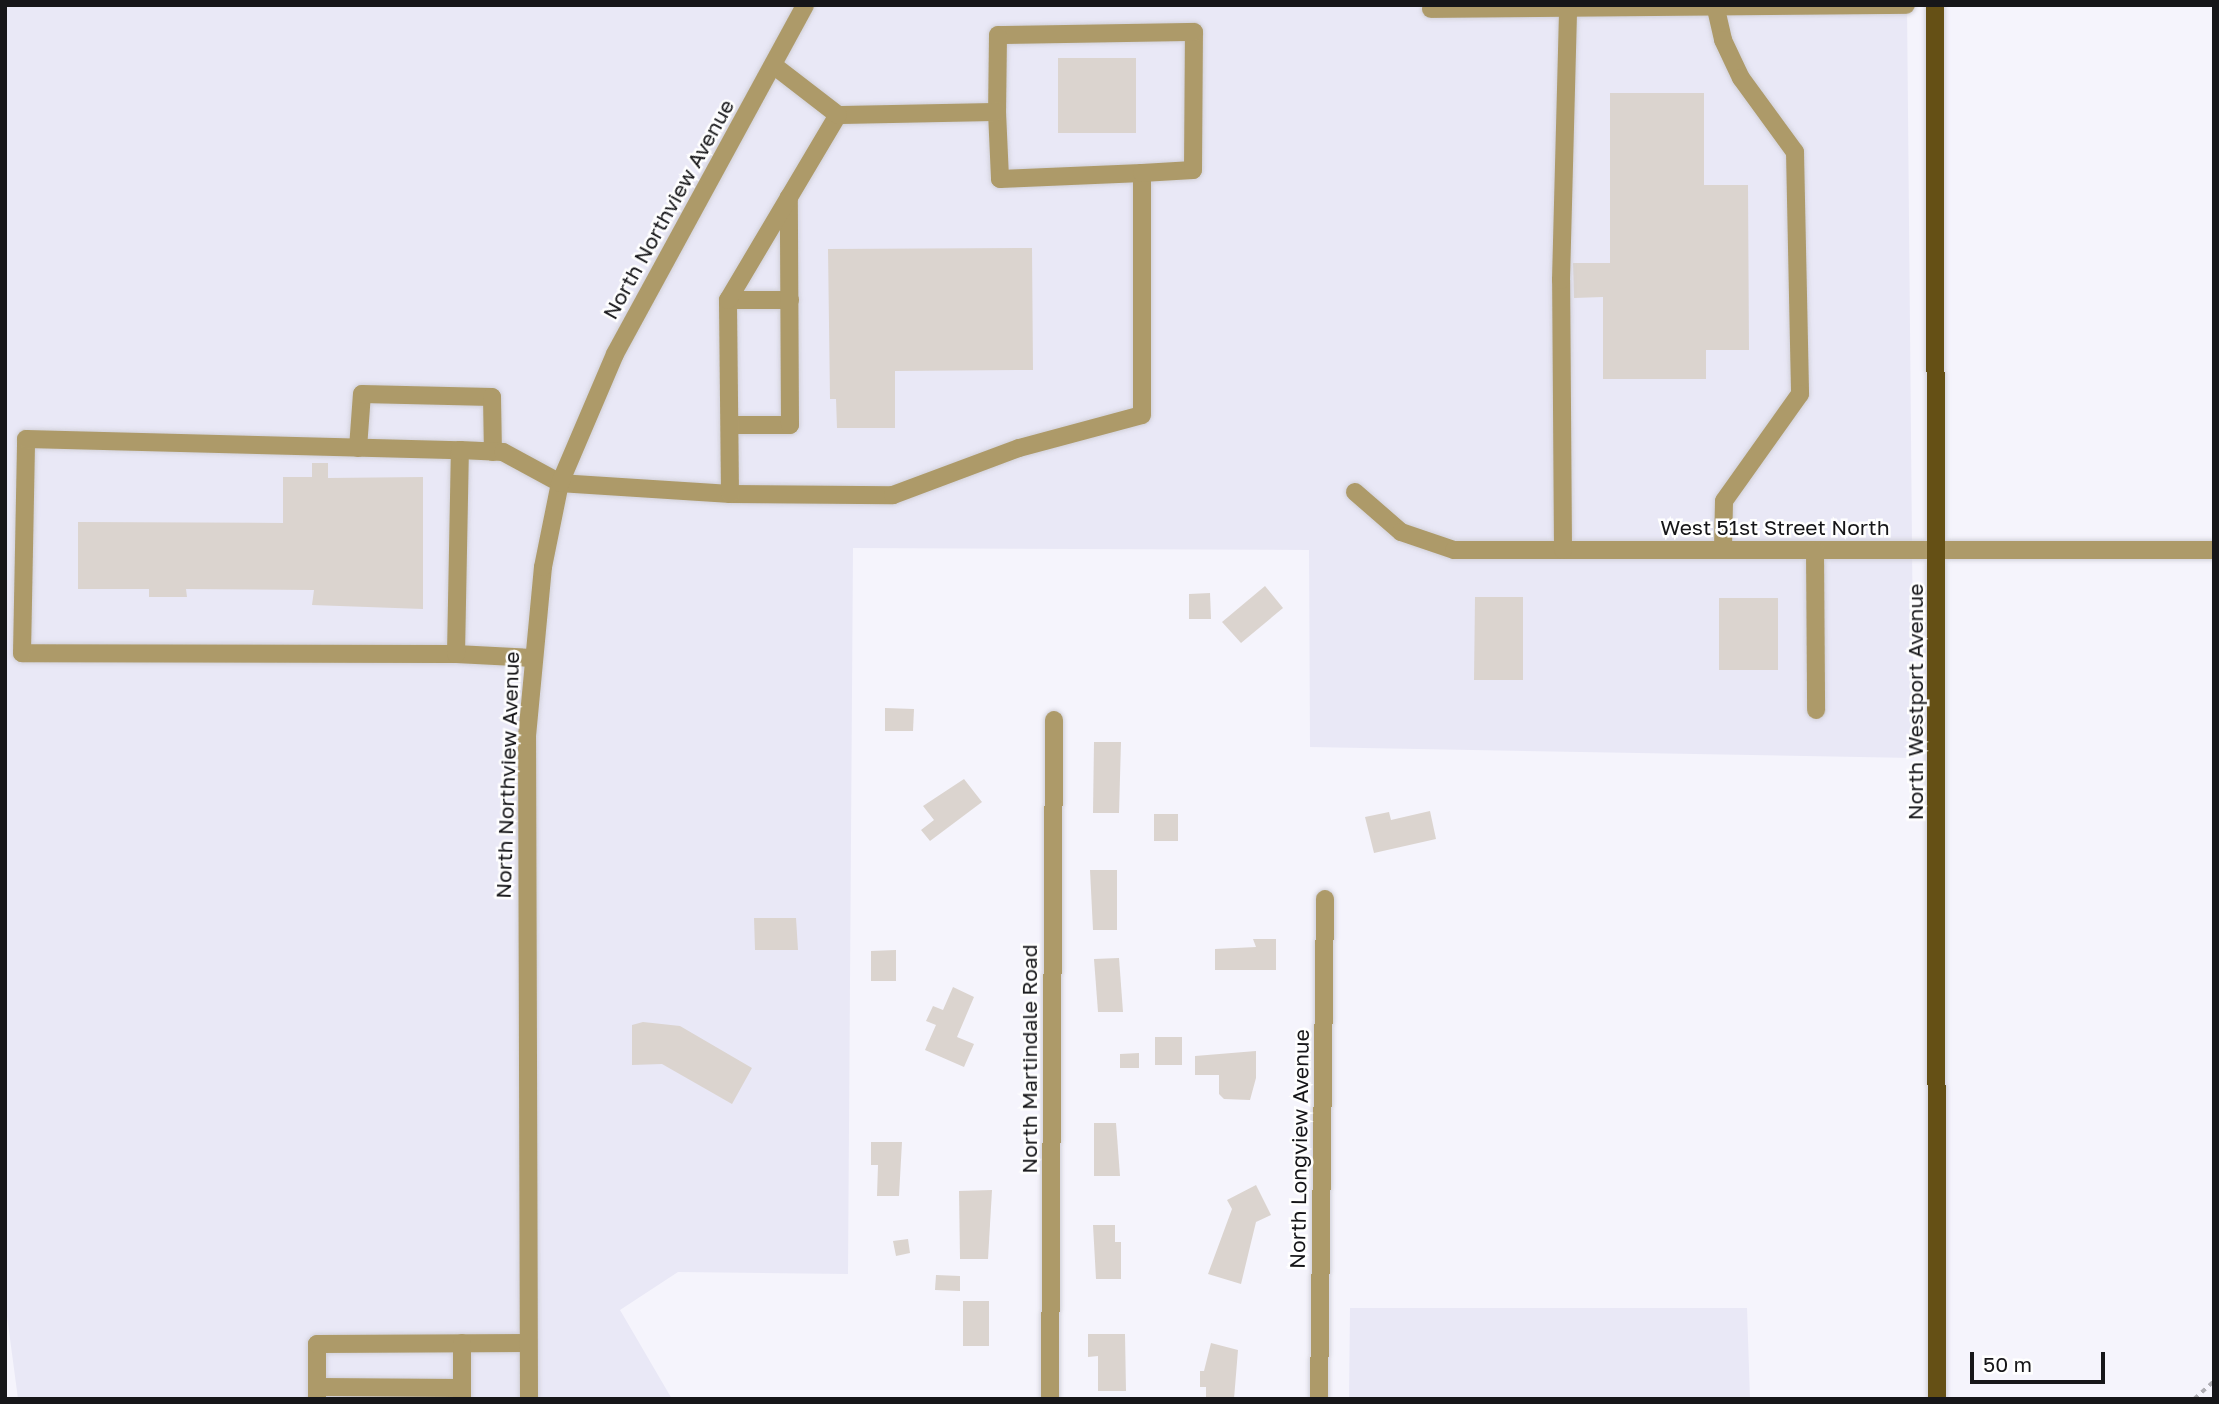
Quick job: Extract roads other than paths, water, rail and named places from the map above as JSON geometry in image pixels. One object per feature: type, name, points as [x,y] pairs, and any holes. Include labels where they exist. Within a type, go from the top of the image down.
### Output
[{"type":"main road","name":"North Westport Avenue","points":[[1935,5],[1938,551],[1937,1399]]},
{"type":"street","name":"North Northview Avenue","points":[[529,1399],[526,842],[532,658],[543,567],[560,482],[615,354],[805,5]]},
{"type":"street","points":[[1431,9],[1568,11],[1906,5]]},
{"type":"street","points":[[1716,9],[1723,40],[1741,78],[1795,152],[1800,381],[1800,394],[1778,431],[1735,481],[1724,501],[1723,550]]},
{"type":"street","points":[[1563,550],[1561,267],[1568,11]]},
{"type":"street","points":[[1194,32],[1194,170],[1000,178],[997,112],[998,35],[1194,32]]},
{"type":"street","points":[[773,65],[838,116],[997,112]]},
{"type":"street","points":[[730,494],[728,300],[838,116]]},
{"type":"street","points":[[532,658],[456,654],[22,653],[26,439],[503,452],[560,482],[730,494],[893,495],[1019,448],[1142,415],[1142,173]]},
{"type":"street","points":[[730,425],[790,425],[789,197]]},
{"type":"street","points":[[728,300],[790,300]]},
{"type":"street","points":[[358,448],[362,394],[492,397],[493,452]]},
{"type":"street","points":[[456,654],[460,450]]},
{"type":"street","name":"West 51st Street North","points":[[1355,492],[1401,532],[1454,550],[2214,550]]},
{"type":"street","points":[[1815,550],[1816,710]]},
{"type":"street","name":"North Martindale Road","points":[[1050,1399],[1054,720]]},
{"type":"street","name":"North Longview Avenue","points":[[1320,1399],[1325,899]]},
{"type":"street","points":[[462,1343],[462,1393],[317,1393],[317,1344],[462,1343],[528,1343]]}]
